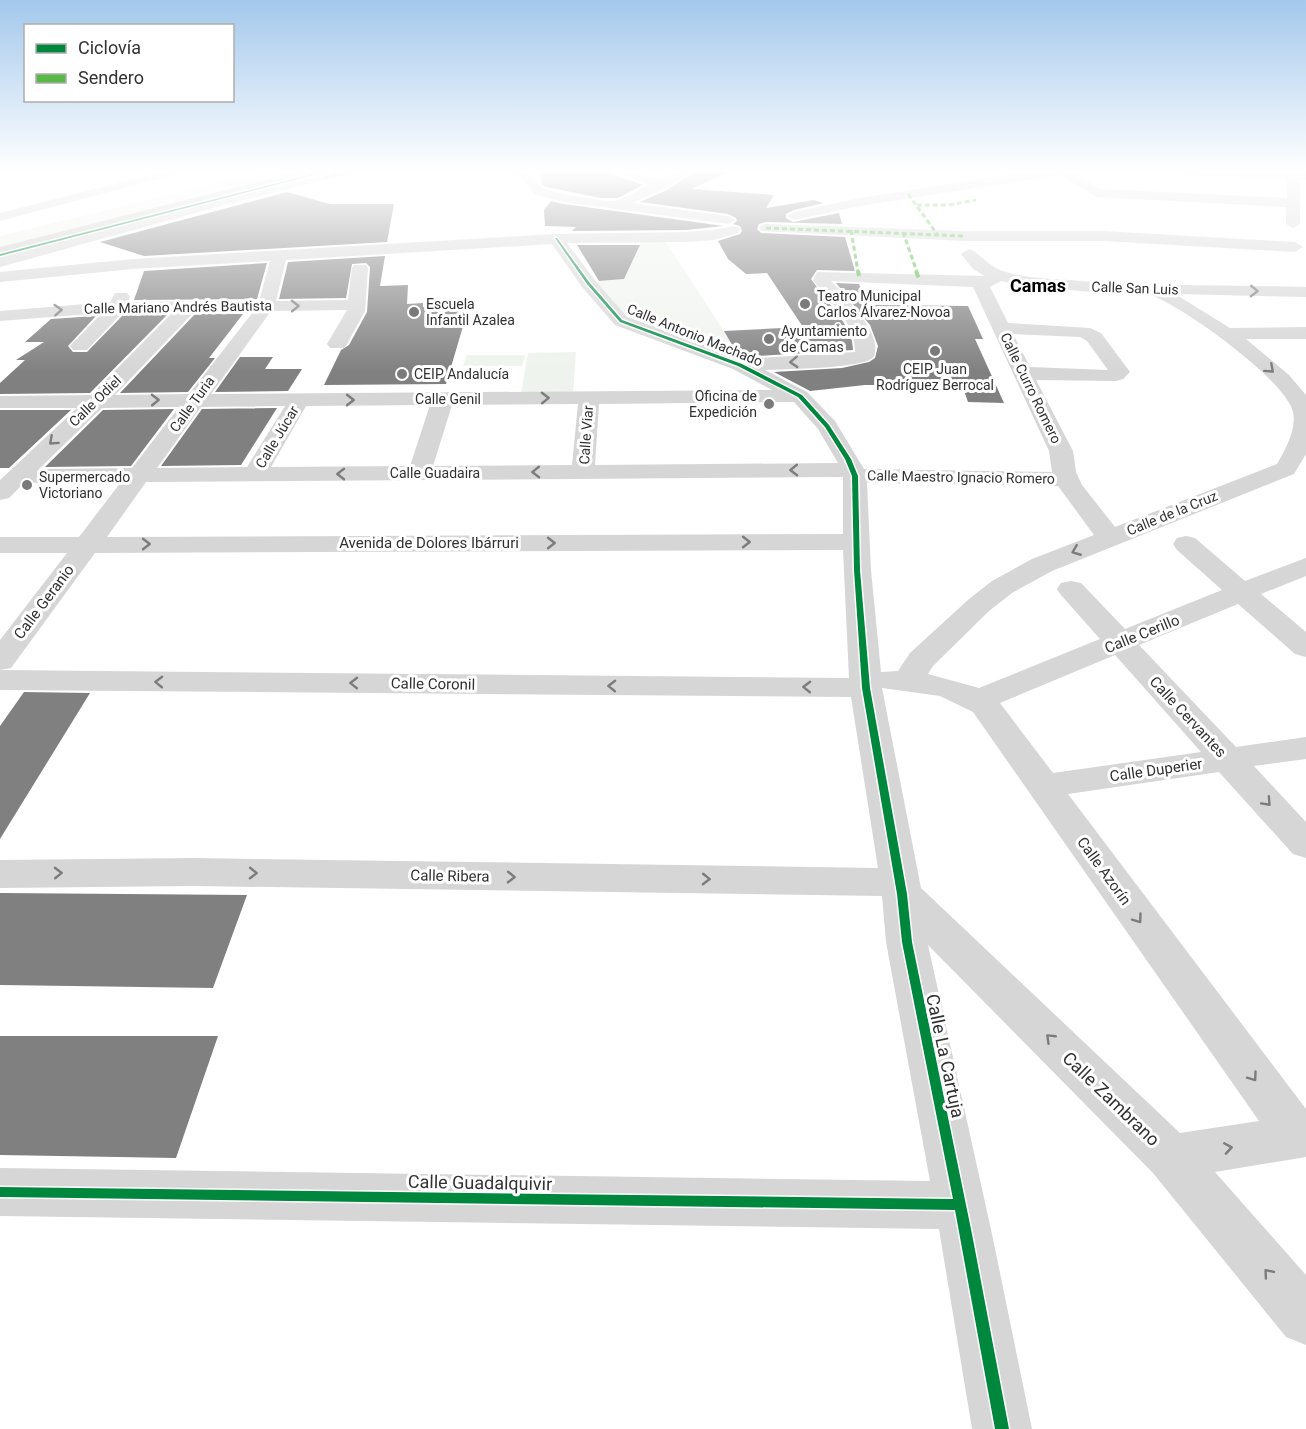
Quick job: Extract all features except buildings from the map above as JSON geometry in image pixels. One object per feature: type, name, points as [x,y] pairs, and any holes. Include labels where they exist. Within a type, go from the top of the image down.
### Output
[{"type":"main road","points":[[0,252],[56,238]]},
{"type":"street","points":[[0,262],[90,238]]},
{"type":"street","points":[[0,277],[133,264],[556,240],[656,238]]},
{"type":"street","points":[[852,238],[859,276]]},
{"type":"street","points":[[905,238],[919,279]]},
{"type":"street","name":"Calle San Luis","points":[[964,238],[972,261],[992,279],[1153,289],[1211,290],[1299,265]]},
{"type":"street","points":[[1115,238],[1299,265],[1295,238]]},
{"type":"street","name":"Calle Antonio Machado","points":[[556,240],[588,283],[621,321],[740,365],[800,396],[827,426],[854,473],[865,684]]},
{"type":"street","name":"Calle Turia","points":[[88,544],[266,306],[279,256]]},
{"type":"street","points":[[133,264],[117,308],[80,346],[153,345]]},
{"type":"street","points":[[337,344],[357,305],[360,268]]},
{"type":"street","points":[[740,365],[855,359],[865,355],[857,323],[820,278],[859,276],[992,279]]},
{"type":"street","name":"Calle Curro Romero","points":[[992,279],[981,287],[1061,451],[1066,479],[1109,537]]},
{"type":"street","points":[[1153,289],[1217,327],[1272,370],[1291,389],[1305,413],[1298,450],[1286,469],[1306,486]]},
{"type":"street","points":[[1211,290],[1217,327]]},
{"type":"street","name":"Calle Mariano Andrés Bautista","points":[[0,316],[76,309],[357,305]]},
{"type":"street","name":"Calle Odiel","points":[[0,493],[17,465],[97,401],[189,307]]},
{"type":"street","points":[[1217,327],[1306,333]]},
{"type":"street","points":[[1002,328],[1083,332],[1094,337],[1120,372],[1116,375],[1103,376],[1024,373]]},
{"type":"street","name":"Calle Genil","points":[[0,402],[800,396]]},
{"type":"street","name":"Calle Viar","points":[[583,472],[589,398]]},
{"type":"street","points":[[419,474],[443,399]]},
{"type":"street","name":"Calle Júcar","points":[[255,474],[299,400]]},
{"type":"street","name":"Calle Guadaira","points":[[17,465],[140,475],[854,473]]},
{"type":"street","name":"Calle de la Cruz","points":[[908,680],[921,660],[980,605],[1002,588],[1042,565],[1286,469]]},
{"type":"street","name":"Calle Maestro Ignacio Romero","points":[[854,473],[1066,479]]},
{"type":"street","name":"Avenida de Dolores Ibárruri","points":[[0,545],[857,542]]},
{"type":"street","name":"Calle Geranio","points":[[5,647],[88,544]]},
{"type":"street","points":[[1186,544],[1306,648]]},
{"type":"street","name":"Calle Cerillo","points":[[978,700],[1306,567]]},
{"type":"street","name":"Calle Cervantes","points":[[1071,589],[1306,844]]},
{"type":"street","name":"Calle Coronil","points":[[0,680],[865,684]]},
{"type":"street","points":[[865,684],[908,680],[927,683],[978,700]]},
{"type":"street","name":"Calle La Cartuja","points":[[865,684],[901,888],[903,920],[1002,1429]]},
{"type":"street","name":"Calle Azorín","points":[[978,700],[984,705],[1302,1136]]},
{"type":"street","name":"Calle Duperier","points":[[1042,786],[1306,748]]},
{"type":"street","name":"Calle Ribera","points":[[0,874],[194,872],[901,888]]},
{"type":"street","name":"Calle Zambrano","points":[[901,888],[979,969],[1171,1157],[1306,1317]]},
{"type":"street","points":[[914,978],[924,966],[941,961],[958,961],[979,969]]},
{"type":"street","points":[[1171,1157],[1302,1136]]},
{"type":"street","name":"Calle Guadalquivir","points":[[0,1192],[960,1205]]},
{"type":"shaded area","points":[[0,238],[45,238],[0,249]]},
{"type":"shaded area","points":[[664,239],[731,342],[719,343],[725,353],[630,321],[593,282],[624,279],[642,240]]},
{"type":"shaded area","points":[[576,352],[573,394],[521,394],[528,353]]},
{"type":"shaded area","points":[[467,355],[525,355],[522,366],[463,366]]},
{"type":"marked path","points":[[852,238],[859,276]]},
{"type":"marked path","points":[[905,238],[919,279]]},
{"type":"cycle path","points":[[0,255],[68,238]]},
{"type":"cycle path","points":[[556,239],[588,283],[621,321],[740,365],[800,396],[827,426],[848,459],[855,476],[857,570],[866,688],[902,894],[907,942],[966,1234],[1002,1429]]},
{"type":"cycle path","points":[[0,1192],[960,1205]]},
{"type":"place","name":"Teatro Municipal Carlos Álvarez-Novoa","points":[[805,304]]},
{"type":"place","name":"Escuela Infantil Azalea","points":[[414,312]]},
{"type":"place","name":"Ayuntamiento de Camas","points":[[769,339]]},
{"type":"place","name":"CEIP Juan Rodríguez Berrocal","points":[[935,351]]},
{"type":"place","name":"CEIP Andalucía","points":[[402,374]]},
{"type":"place","name":"Oficina de Expedición","points":[[769,404]]},
{"type":"place","name":"Supermercado Victoriano","points":[[27,485]]},
{"type":"district","name":"Camas","points":[[1038,286]]}]
